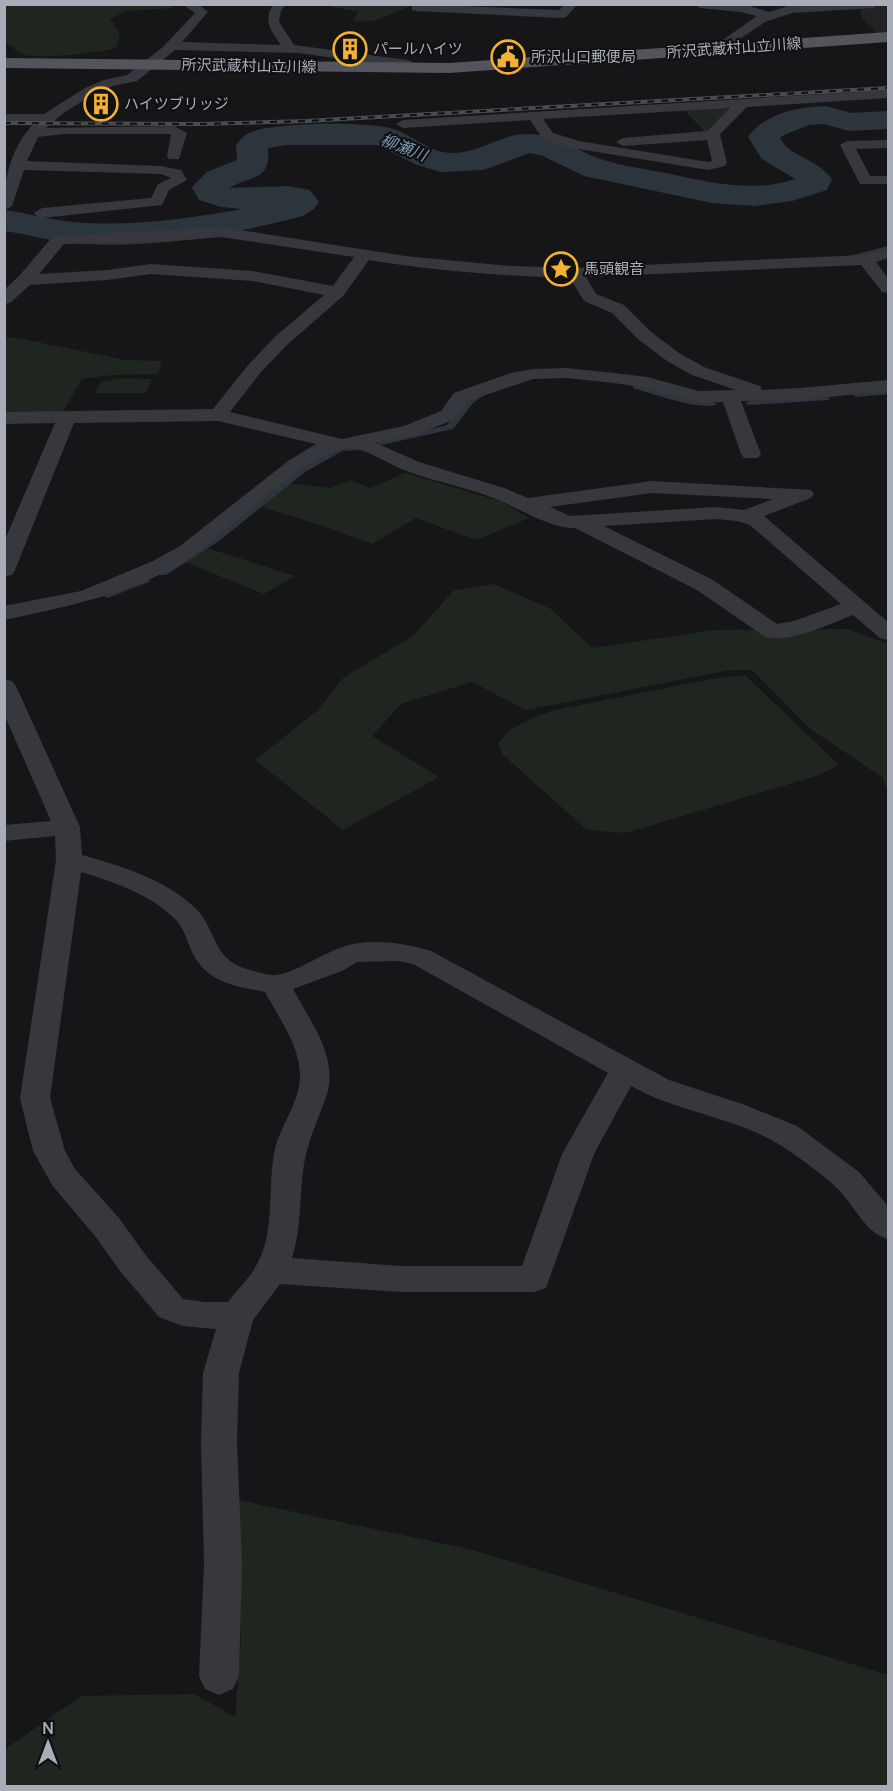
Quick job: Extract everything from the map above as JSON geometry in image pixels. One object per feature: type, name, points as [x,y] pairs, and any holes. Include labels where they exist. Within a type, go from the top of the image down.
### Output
[{"type":"main road","name":"所沢武蔵村山立川線","points":[[4,63],[417,68],[500,66],[888,37]]},
{"type":"street","points":[[12,172],[160,170],[176,173],[180,180],[163,187],[157,202],[47,216],[14,208],[12,172],[34,131],[46,118],[86,94],[110,83],[130,79],[151,65],[169,46],[188,31],[202,12],[188,4]]},
{"type":"street","points":[[280,4],[272,13],[271,20],[290,48]]},
{"type":"street","points":[[402,14],[419,6],[562,14],[572,4]]},
{"type":"street","points":[[700,4],[742,9],[769,16]]},
{"type":"street","points":[[719,49],[769,16],[795,8],[873,4]]},
{"type":"street","points":[[169,46],[290,48],[408,64],[417,68]]},
{"type":"street","points":[[403,124],[888,94]]},
{"type":"street","points":[[533,116],[548,136],[577,145],[708,166],[720,163],[712,133],[744,102]]},
{"type":"street","points":[[4,118],[46,118]]},
{"type":"street","points":[[4,128],[34,131],[174,130],[180,133],[174,156]]},
{"type":"street","points":[[577,145],[713,135]]},
{"type":"street","points":[[888,144],[847,145],[865,181],[888,180]]},
{"type":"street","points":[[47,216],[58,237]]},
{"type":"street","points":[[58,237],[175,236],[221,232],[295,242],[364,255],[511,271],[575,273],[866,260],[888,253]]},
{"type":"street","points":[[4,298],[25,280],[58,237]]},
{"type":"street","points":[[218,415],[255,368],[282,340],[337,292],[364,255]]},
{"type":"street","points":[[866,260],[888,288]]},
{"type":"street","points":[[25,280],[107,275],[151,269],[253,276],[337,292]]},
{"type":"street","points":[[575,273],[590,297],[618,309],[645,336],[673,357],[698,371],[769,395]]},
{"type":"street","points":[[4,613],[86,596],[161,566],[205,537],[295,465],[320,449],[409,431],[448,416],[461,397],[489,386],[533,374],[567,373],[635,381],[698,397],[769,395],[888,385]]},
{"type":"street","points":[[730,396],[751,454]]},
{"type":"street","points":[[4,418],[218,415],[346,442],[412,466],[497,492],[527,504],[552,518],[567,522],[738,513],[757,521],[888,633]]},
{"type":"street","points":[[4,570],[67,418]]},
{"type":"street","points":[[527,504],[652,487],[804,494],[746,516]]},
{"type":"street","points":[[581,522],[705,585],[773,632],[799,627],[857,606]]},
{"type":"street","points":[[4,686],[67,827],[69,860],[35,1098],[49,1151],[63,1177],[107,1227],[132,1262],[171,1308],[183,1313],[205,1316],[237,1315]]},
{"type":"street","points":[[4,833],[67,827]]},
{"type":"street","points":[[69,860],[129,877],[155,890],[188,916],[198,931],[213,964],[234,975],[276,985],[332,964],[352,953],[398,952],[421,957],[658,1088],[734,1113],[786,1134],[848,1180],[888,1227]]},
{"type":"street","points":[[219,1676],[223,1564],[219,1442],[221,1373],[237,1315],[272,1270],[283,1236],[288,1166],[292,1144],[312,1093],[315,1076],[311,1050],[276,985]]},
{"type":"street","points":[[272,1270],[401,1280],[534,1280],[578,1154],[625,1069]]},
{"type":"shaded area","points":[[333,4],[412,5],[383,18],[361,22],[354,21],[358,12],[333,7]]},
{"type":"shaded area","points":[[5,5],[170,5],[174,8],[127,11],[110,19],[120,34],[116,48],[108,50],[70,55],[32,56],[22,54],[5,42]]},
{"type":"shaded area","points":[[888,5],[888,33],[878,34],[862,19],[860,7]]},
{"type":"shaded area","points":[[726,107],[729,110],[705,132],[683,109]]},
{"type":"shaded area","points":[[4,337],[126,360],[162,361],[158,374],[113,375],[82,379],[62,413],[5,413]]},
{"type":"shaded area","points":[[122,378],[152,379],[146,393],[95,393],[101,382]]},
{"type":"shaded area","points":[[405,473],[500,501],[529,518],[476,540],[416,518],[372,544],[258,506],[287,483],[330,488],[351,480],[370,488]]},
{"type":"shaded area","points":[[207,548],[295,576],[264,594],[185,562]]},
{"type":"shaded area","points":[[494,584],[551,609],[592,648],[714,630],[847,629],[888,644],[888,792],[882,777],[809,728],[752,670],[731,670],[526,710],[472,682],[401,704],[372,736],[439,777],[343,830],[255,760],[318,710],[343,678],[414,635],[453,591]]},
{"type":"shaded area","points":[[745,675],[839,765],[819,775],[626,833],[587,830],[502,754],[498,743],[510,730],[534,717],[560,709],[711,679]]},
{"type":"shaded area","points":[[238,1500],[473,1550],[888,1675],[888,1786],[5,1786],[4,1750],[81,1696],[194,1694],[235,1717],[241,1642]]},
{"type":"waterway","name":"柳瀬川","points":[[4,220],[53,230],[109,234],[161,231],[213,224],[291,209],[302,202],[298,197],[231,198],[211,193],[209,187],[219,179],[253,164],[252,145],[261,139],[287,136],[363,134],[384,136],[441,162],[483,160],[509,148],[530,143],[554,149],[596,169],[712,193],[754,196],[792,191],[815,183],[815,179],[809,173],[780,157],[768,146],[764,137],[773,128],[805,116],[826,115],[849,122],[888,120]]},
{"type":"waterway","points":[[849,257],[888,248]]},
{"type":"waterway","points":[[636,386],[690,402],[713,404]]},
{"type":"waterway","points":[[381,443],[450,427],[470,401],[484,392]]},
{"type":"waterway","points":[[857,395],[888,392]]},
{"type":"waterway","points":[[749,403],[826,398]]},
{"type":"waterway","points":[[163,573],[216,539],[302,470],[340,449],[357,448]]},
{"type":"waterway","points":[[107,595],[146,580]]},
{"type":"railway","points":[[4,123],[201,124],[307,121],[888,88]]},
{"type":"place","name":"パールハイツ","points":[[350,49]]},
{"type":"place","name":"所沢山口郵便局","points":[[508,57]]},
{"type":"place","name":"ハイツブリッジ","points":[[101,104]]},
{"type":"place","name":"馬頭観音","points":[[561,269]]}]
